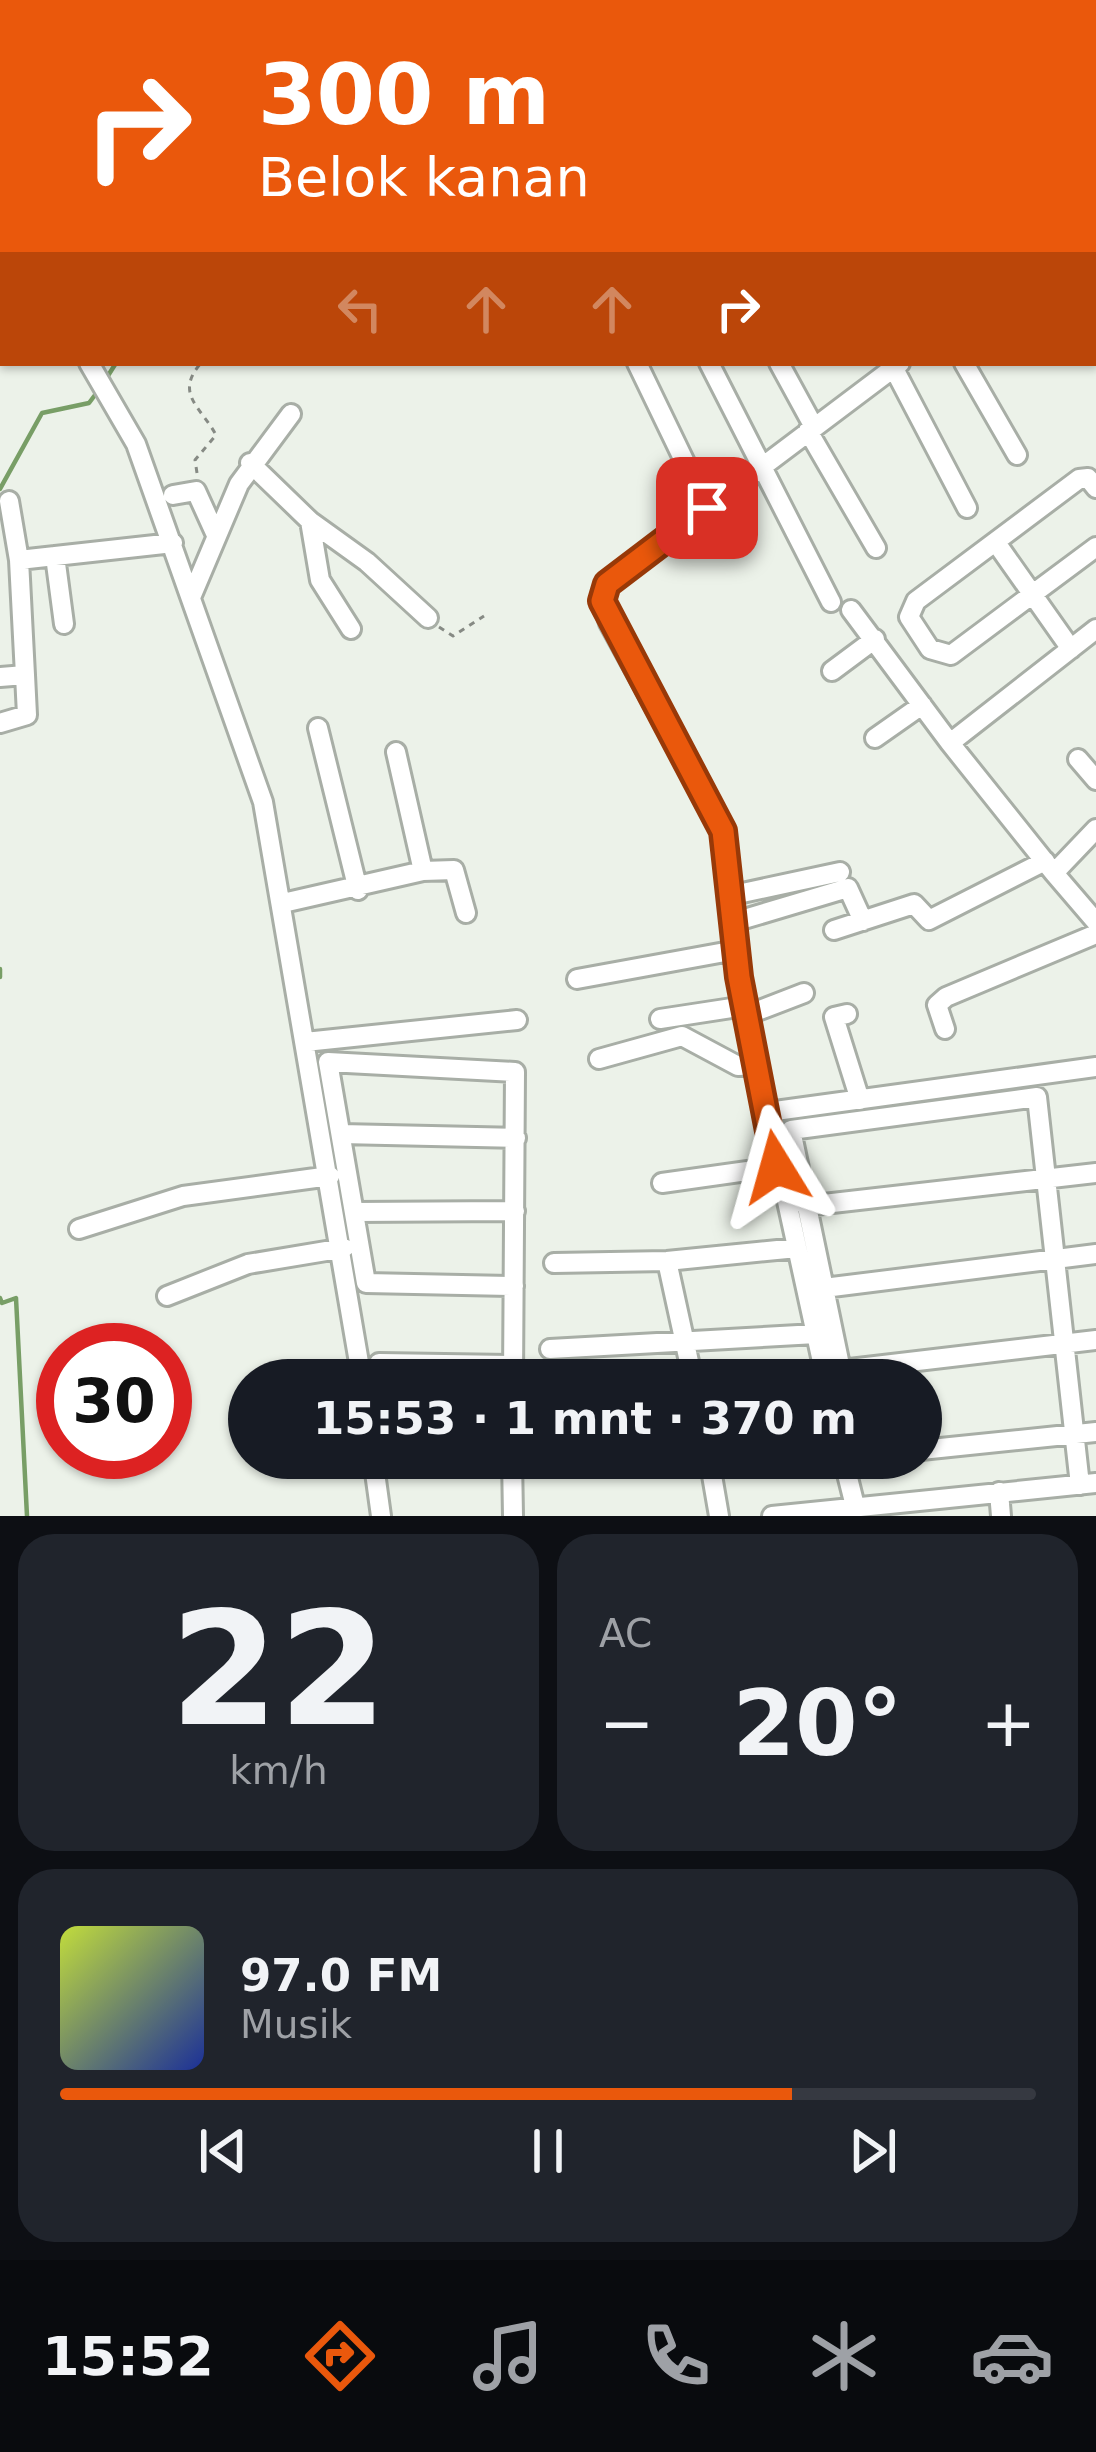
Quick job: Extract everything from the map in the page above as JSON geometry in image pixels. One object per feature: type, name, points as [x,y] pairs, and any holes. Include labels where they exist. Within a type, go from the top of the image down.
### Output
[{"type":"street","points":[[91,366],[136,444],[263,802],[344,1248],[359,1359]]},
{"type":"street","points":[[638,366],[707,508]]},
{"type":"street","points":[[711,366],[831,602]]},
{"type":"street","points":[[780,366],[876,548]]},
{"type":"street","points":[[821,1359],[776,1167],[746,1011],[733,895],[718,820],[609,623],[602,601],[607,584],[894,366]]},
{"type":"street","points":[[896,366],[967,508]]},
{"type":"street","points":[[966,366],[1016,455]]},
{"type":"street","points":[[192,595],[250,464],[291,414]]},
{"type":"street","points":[[250,464],[310,521],[376,569],[428,618]]},
{"type":"street","points":[[1096,488],[1088,478],[1079,479],[912,606],[909,617],[929,649],[951,655],[1096,547]]},
{"type":"street","points":[[173,495],[196,491],[216,535]]},
{"type":"street","points":[[0,723],[27,715],[9,500]]},
{"type":"street","points":[[310,521],[320,580],[351,629]]},
{"type":"street","points":[[12,552],[55,556],[173,543]]},
{"type":"street","points":[[997,544],[1071,649]]},
{"type":"street","points":[[55,556],[64,623]]},
{"type":"street","points":[[851,610],[950,743],[1096,922]]},
{"type":"street","points":[[950,743],[1096,629]]},
{"type":"street","points":[[832,671],[875,639]]},
{"type":"street","points":[[0,677],[25,675]]},
{"type":"street","points":[[875,738],[922,705]]},
{"type":"street","points":[[318,728],[358,890]]},
{"type":"street","points":[[396,752],[423,871]]},
{"type":"street","points":[[1078,759],[1096,779]]},
{"type":"street","points":[[834,930],[914,904],[929,920],[1050,867],[1096,829]]},
{"type":"street","points":[[283,903],[358,890],[423,871],[454,870],[466,914]]},
{"type":"street","points":[[733,895],[840,872]]},
{"type":"street","points":[[734,922],[848,888],[863,921]]},
{"type":"street","points":[[945,1029],[937,1005],[946,997],[1096,934]]},
{"type":"street","points":[[577,979],[736,950]]},
{"type":"street","points":[[659,1019],[746,1011],[804,993]]},
{"type":"street","points":[[847,1014],[834,1017],[860,1100]]},
{"type":"street","points":[[305,1042],[517,1020]]},
{"type":"street","points":[[599,1059],[682,1036],[738,1066],[758,1065]]},
{"type":"street","points":[[513,1359],[516,1138],[513,1070],[329,1062],[368,1284],[514,1286]]},
{"type":"street","points":[[768,1112],[1096,1067]]},
{"type":"street","points":[[785,1515],[855,1506],[944,1507],[1000,1492],[1088,1484],[1075,1435],[1065,1343],[1056,1258],[1040,1102],[1031,1096],[791,1130],[841,1370],[1065,1343],[1096,1340]]},
{"type":"street","points":[[341,1133],[516,1138]]},
{"type":"street","points":[[662,1183],[776,1167]]},
{"type":"street","points":[[806,1206],[1096,1173]]},
{"type":"street","points":[[80,1229],[183,1196],[330,1176]]},
{"type":"street","points":[[355,1212],[515,1211]]},
{"type":"street","points":[[167,1296],[248,1264],[344,1248]]},
{"type":"street","points":[[554,1263],[668,1261],[797,1248]]},
{"type":"street","points":[[824,1288],[1096,1254]]},
{"type":"street","points":[[668,1261],[689,1359]]},
{"type":"street","points":[[550,1349],[686,1345],[816,1334]]},
{"type":"street","points":[[942,1448],[1096,1432]]},
{"type":"street","points":[[376,1479],[381,1516]]},
{"type":"street","points":[[512,1479],[513,1516]]},
{"type":"street","points":[[713,1479],[719,1516]]},
{"type":"street","points":[[849,1479],[855,1506]]},
{"type":"street","points":[[1000,1492],[1001,1516]]},
{"type":"path","points":[[199,366],[187,390],[216,435],[193,465],[205,480]]},
{"type":"path","points":[[428,618],[453,636],[484,616]]},
{"type":"waterway","points":[[104,382],[114,366]]},
{"type":"waterway","points":[[0,489],[42,413],[89,403],[98,391]]},
{"type":"waterway","points":[[0,969],[0,977]]},
{"type":"waterway","points":[[0,1298],[2,1303],[16,1298],[27,1516]]},
{"type":"route","points":[[707,508],[607,584],[602,601],[609,623],[723,831],[739,977],[776,1167]]}]
